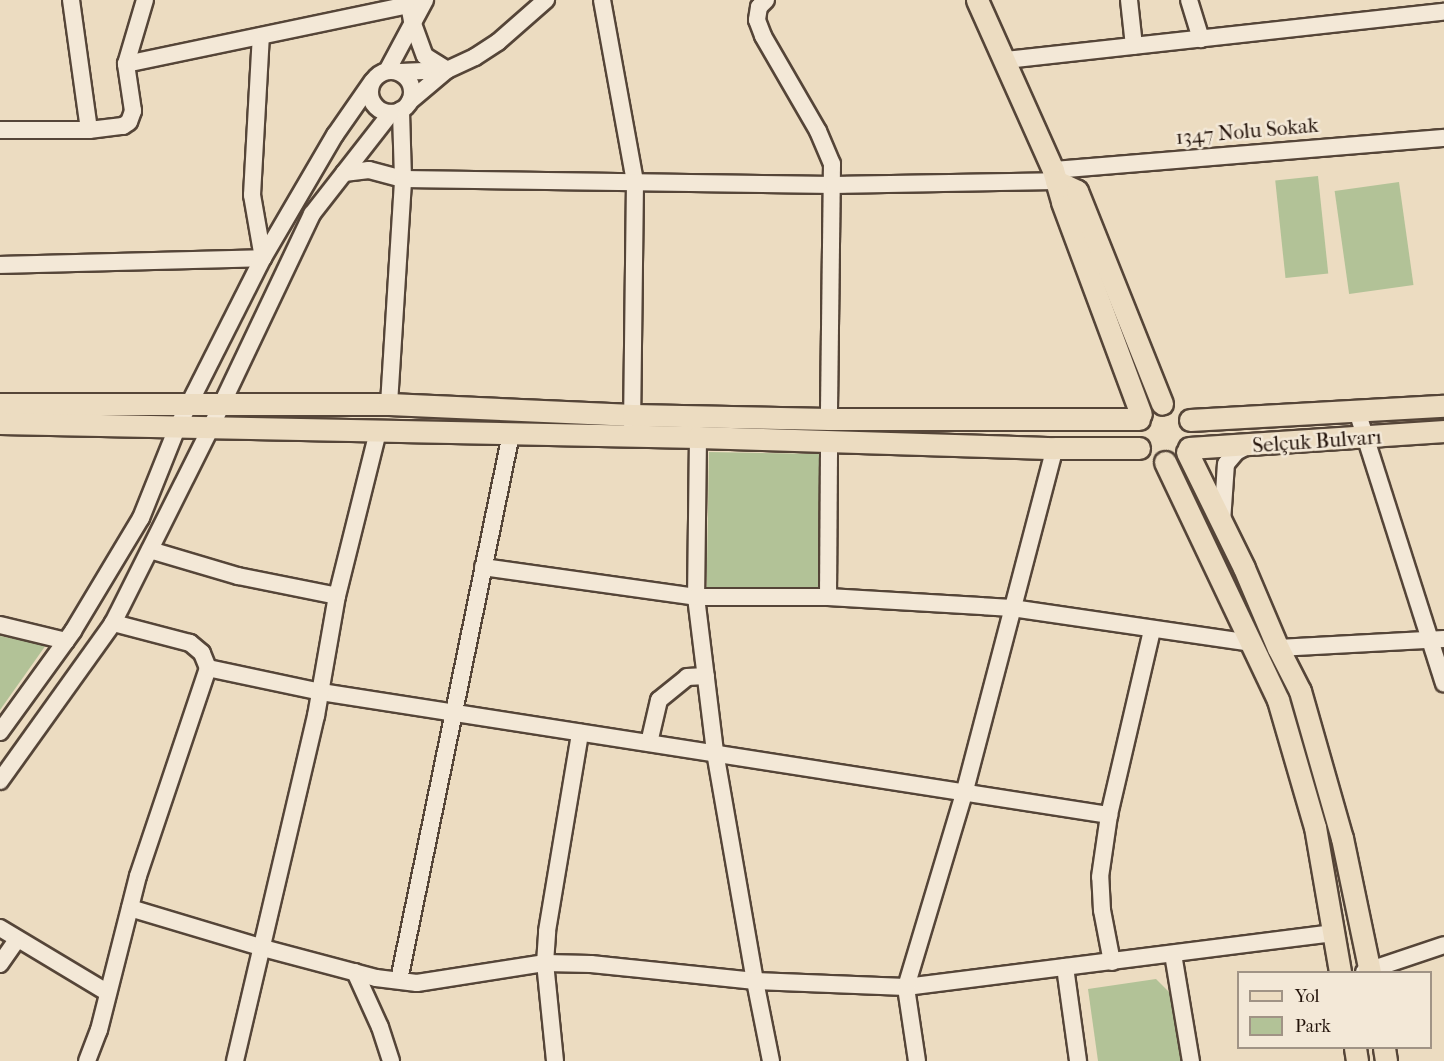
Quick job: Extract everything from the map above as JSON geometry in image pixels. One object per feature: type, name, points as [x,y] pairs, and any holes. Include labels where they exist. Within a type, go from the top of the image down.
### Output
[{"type":"main road","points":[[977,0],[1006,60],[1055,176],[1140,417]]},
{"type":"main road","points":[[1055,176],[1077,191],[1162,404]]},
{"type":"main road","points":[[0,404],[389,404],[632,425],[698,437],[1055,448],[1138,448]]},
{"type":"main road","points":[[1162,404],[1177,407],[1190,420],[1193,438],[1188,450],[1177,460],[1165,462],[1148,458],[1138,448],[1134,433],[1140,417],[1149,408],[1162,404]]},
{"type":"main road","name":"Selçuk Bulvarı","points":[[1190,420],[1444,406]]},
{"type":"main road","points":[[0,423],[511,434],[632,425],[829,419],[1140,417]]},
{"type":"main road","name":"Selçuk Bulvarı","points":[[1188,450],[1444,431]]},
{"type":"main road","points":[[1188,450],[1300,692],[1342,838],[1368,971]]},
{"type":"main road","points":[[1165,462],[1278,700],[1315,827],[1340,971]]},
{"type":"street","points":[[71,0],[89,130]]},
{"type":"street","points":[[0,130],[89,130],[123,126],[129,122],[132,111],[126,64],[145,0]]},
{"type":"street","points":[[0,781],[113,624],[210,429],[312,214],[344,173],[401,108],[447,70],[476,57],[498,42],[546,0]]},
{"type":"street","points":[[602,0],[635,182],[632,425]]},
{"type":"street","points":[[766,0],[759,7],[758,20],[763,36],[818,130],[832,164],[834,185],[829,419]]},
{"type":"street","points":[[1129,0],[1134,46]]},
{"type":"street","points":[[1189,0],[1201,39]]},
{"type":"street","points":[[126,64],[413,7]]},
{"type":"street","points":[[413,7],[425,56],[447,70]]},
{"type":"street","points":[[393,72],[413,7]]},
{"type":"street","points":[[1006,60],[1444,12]]},
{"type":"street","points":[[261,36],[252,195],[263,258]]},
{"type":"street","points":[[0,732],[66,641],[141,518],[188,404],[263,258],[335,135],[379,74],[447,70]]},
{"type":"street","points":[[389,404],[403,179],[401,108],[411,84],[393,72]]},
{"type":"street","points":[[372,82],[370,96],[374,105],[401,108]]},
{"type":"street","name":"1347 Nolu Sokak","points":[[344,173],[369,170],[403,179],[834,185],[1055,176],[1444,138]]},
{"type":"street","points":[[0,265],[263,258]]},
{"type":"street","points":[[1357,411],[1437,640],[1444,683]]},
{"type":"street","points":[[235,1061],[321,692],[337,596],[378,431]]},
{"type":"street","points":[[399,980],[511,434]]},
{"type":"street","points":[[698,437],[696,597],[715,752],[771,1061]]},
{"type":"street","points":[[828,597],[829,440]]},
{"type":"street","points":[[1222,523],[1226,464],[1236,452],[1249,445]]},
{"type":"street","points":[[917,1061],[906,987],[964,794],[1055,448]]},
{"type":"street","points":[[150,550],[238,576],[337,596]]},
{"type":"street","points":[[483,567],[696,597],[828,597],[1012,608],[1252,643]]},
{"type":"street","points":[[87,1061],[108,993],[138,876],[208,668],[202,653],[190,643],[113,624]]},
{"type":"street","points":[[0,625],[66,641]]},
{"type":"street","points":[[1112,962],[1102,910],[1100,877],[1109,816],[1152,630]]},
{"type":"street","points":[[1278,648],[1437,640]]},
{"type":"street","points":[[208,668],[321,692],[715,752],[1109,816]]},
{"type":"street","points":[[649,743],[659,700],[687,677],[706,676]]},
{"type":"street","points":[[555,1061],[544,963],[547,931],[580,733]]},
{"type":"street","points":[[130,908],[263,948],[355,972],[417,983],[457,979],[544,963],[591,964],[755,981],[906,987],[1332,933]]},
{"type":"street","points":[[0,928],[108,993]]},
{"type":"street","points":[[0,964],[17,940]]},
{"type":"street","points":[[1371,971],[1444,945]]},
{"type":"street","points":[[1173,954],[1191,1061]]},
{"type":"street","points":[[1065,967],[1078,1061]]},
{"type":"street","points":[[355,972],[380,1027],[391,1061]]},
{"type":"green space","points":[[1318,176],[1328,273],[1285,278],[1275,180]]},
{"type":"green space","points":[[1399,182],[1413,285],[1349,294],[1335,191]]},
{"type":"green space","points":[[709,452],[823,454],[821,591],[707,589]]},
{"type":"green space","points":[[0,636],[46,645],[0,710]]},
{"type":"green space","points":[[1156,979],[1171,994],[1182,1061],[1098,1061],[1088,989]]}]
